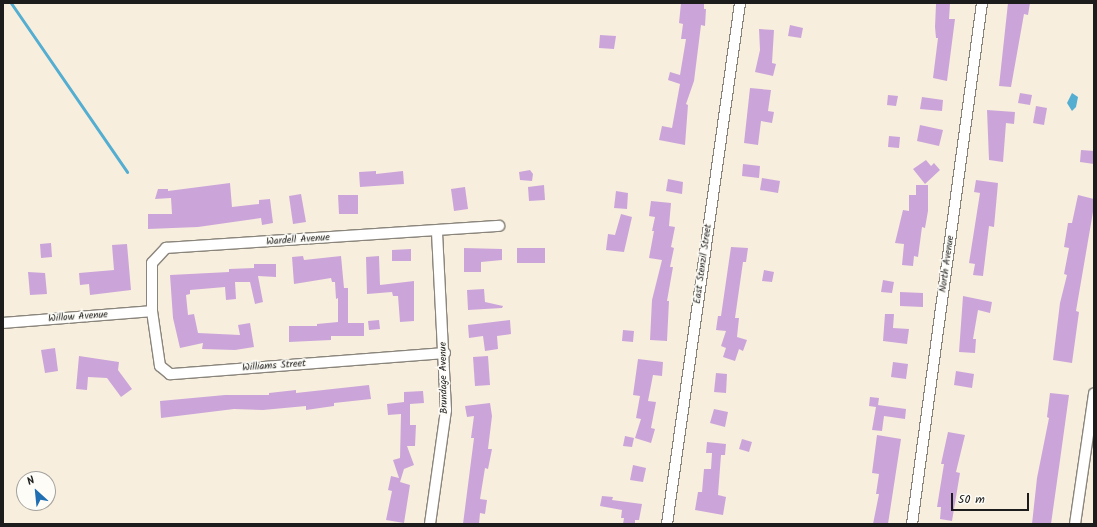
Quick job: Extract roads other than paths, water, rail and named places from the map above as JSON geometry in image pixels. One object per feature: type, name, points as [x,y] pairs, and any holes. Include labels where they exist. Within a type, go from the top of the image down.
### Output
[{"type":"street","name":"East Stenzil Street","points":[[667,524],[740,3]]},
{"type":"street","name":"North Avenue","points":[[912,524],[982,3]]},
{"type":"street","name":"Wardell Avenue","points":[[152,311],[152,262],[166,248],[499,226]]},
{"type":"street","name":"Brundage Avenue","points":[[430,524],[446,410],[445,353],[437,231]]},
{"type":"street","name":"Willow Avenue","points":[[3,323],[152,311]]},
{"type":"street","name":"Williams Street","points":[[152,311],[160,366],[170,374],[445,353]]},
{"type":"street","points":[[1075,524],[1094,393]]},
{"type":"water","points":[[1072,93],[1078,97],[1076,107],[1072,111],[1067,103]]},
{"type":"waterway","points":[[11,3],[127,172]]}]
